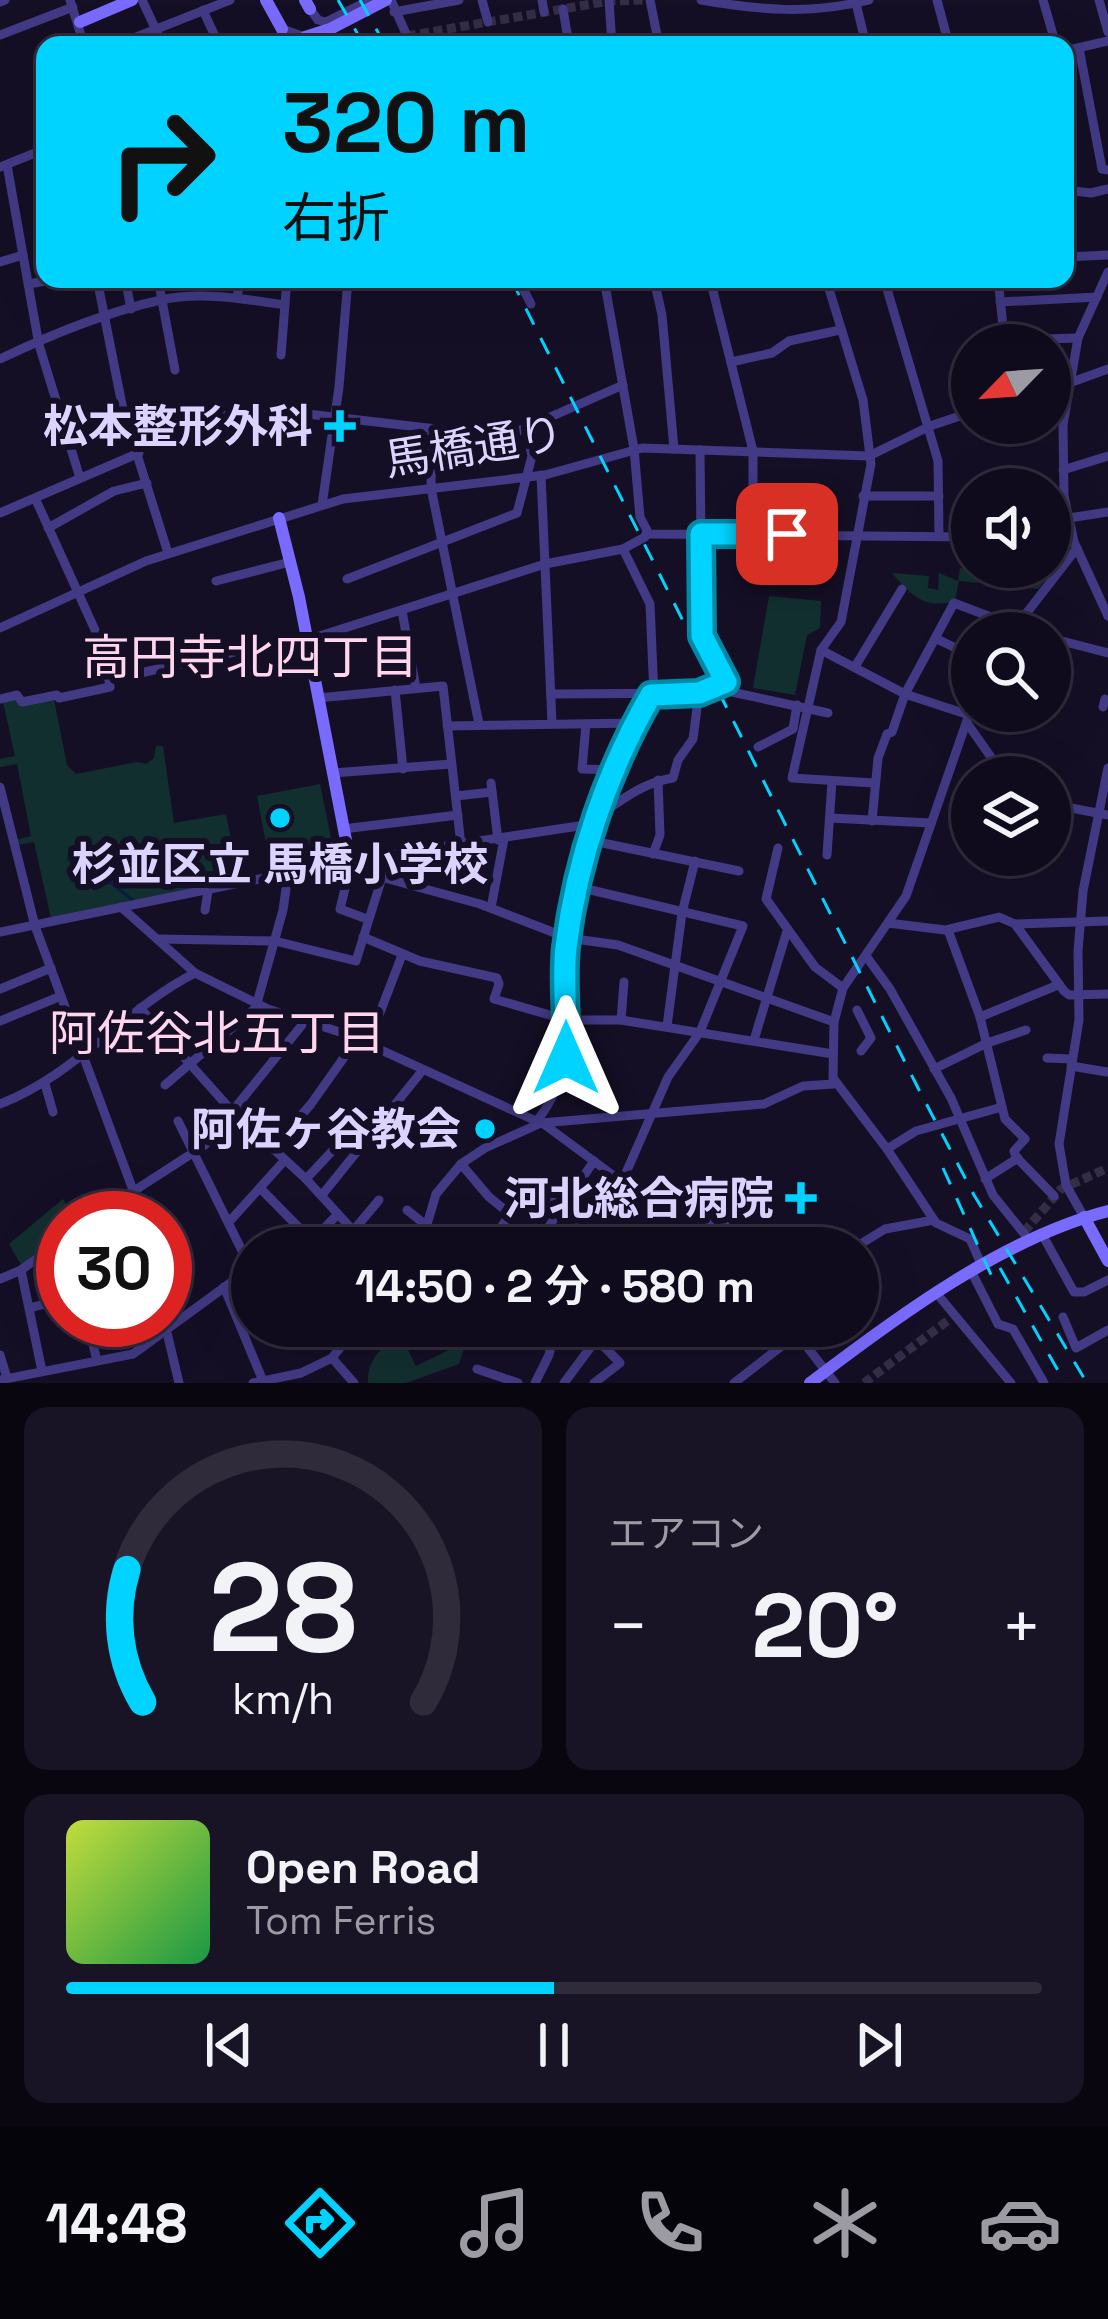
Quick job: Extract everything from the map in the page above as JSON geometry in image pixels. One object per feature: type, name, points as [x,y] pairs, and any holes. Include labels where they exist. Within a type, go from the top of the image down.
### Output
[{"type":"street","points":[[80,22],[131,0]]},
{"type":"street","points":[[142,0],[160,36]]},
{"type":"street","points":[[140,36],[230,0]]},
{"type":"street","points":[[266,0],[289,36]]},
{"type":"street","points":[[307,5],[317,20],[326,22],[370,0]]},
{"type":"street","points":[[293,36],[391,4],[459,0]]},
{"type":"street","points":[[482,0],[488,22]]},
{"type":"street","points":[[609,0],[611,36]]},
{"type":"street","points":[[650,0],[657,36]]},
{"type":"street","points":[[701,0],[809,6],[864,1],[866,36]]},
{"type":"street","points":[[937,0],[947,36]]},
{"type":"street","points":[[1043,0],[1053,36]]},
{"type":"street","points":[[1074,49],[1108,37],[1099,0]]},
{"type":"street","points":[[0,35],[71,3],[82,36]]},
{"type":"street","points":[[391,4],[407,36]]},
{"type":"street","points":[[292,36],[305,27],[307,5]]},
{"type":"street","points":[[563,9],[568,36]]},
{"type":"street","points":[[203,10],[215,36]]},
{"type":"street","points":[[1079,48],[1102,169],[1108,170]]},
{"type":"street","points":[[36,153],[4,166],[38,341],[80,478]]},
{"type":"street","points":[[1074,191],[1108,189]]},
{"type":"street","points":[[0,262],[23,255]]},
{"type":"street","points":[[1074,257],[1108,255]]},
{"type":"street","points":[[1071,369],[1078,338],[1108,272]]},
{"type":"street","points":[[28,284],[36,283]]},
{"type":"street","points":[[100,288],[122,410],[168,553]]},
{"type":"street","points":[[127,288],[131,309]]},
{"type":"street","points":[[159,288],[175,370]]},
{"type":"street","points":[[237,298],[239,288]]},
{"type":"street","points":[[281,355],[286,288]]},
{"type":"street","points":[[322,505],[347,288]]},
{"type":"street","points":[[523,288],[531,304]]},
{"type":"street","points":[[109,680],[306,638],[545,564],[623,549],[645,537],[606,288]]},
{"type":"street","points":[[656,288],[674,449]]},
{"type":"street","points":[[712,288],[753,452],[753,533]]},
{"type":"street","points":[[758,747],[793,730],[821,650],[841,622],[863,496],[869,456],[863,400],[829,288]]},
{"type":"street","points":[[887,288],[938,460],[939,535]]},
{"type":"street","points":[[999,288],[1002,324]]},
{"type":"street","points":[[1000,302],[1097,297]]},
{"type":"street","points":[[0,359],[161,299],[237,298],[285,304]]},
{"type":"street","points":[[731,362],[772,353],[789,341],[841,330]]},
{"type":"street","points":[[1071,338],[1078,338]]},
{"type":"street","points":[[171,351],[187,348]]},
{"type":"street","points":[[1071,384],[1108,370]]},
{"type":"street","points":[[133,433],[202,418],[273,410],[505,437],[623,385]]},
{"type":"street","name":"馬橋通り","points":[[0,628],[168,553],[322,505],[542,475],[634,449],[869,456],[951,418]]},
{"type":"street","points":[[346,579],[517,513],[532,456],[526,428]]},
{"type":"street","points":[[432,430],[431,488],[479,724]]},
{"type":"street","points":[[700,451],[702,636],[733,692],[828,713]]},
{"type":"street","points":[[0,513],[139,453]]},
{"type":"street","points":[[1069,468],[1108,455]]},
{"type":"street","points":[[542,475],[552,723]]},
{"type":"street","points":[[48,528],[114,491],[147,483]]},
{"type":"street","points":[[863,496],[939,496]]},
{"type":"street","points":[[0,699],[17,695],[22,702],[59,698],[110,687],[100,640],[34,498]]},
{"type":"street","points":[[1071,523],[1108,512]]},
{"type":"street","points":[[279,518],[351,860],[340,909],[368,919]]},
{"type":"street","points":[[1071,527],[1108,616]]},
{"type":"street","points":[[647,531],[951,535]]},
{"type":"street","points":[[1027,612],[1077,548]]},
{"type":"street","points":[[541,1124],[539,1118],[555,1094],[566,1058],[568,938],[588,840],[636,723],[653,695],[650,604],[623,549]]},
{"type":"street","points":[[216,581],[290,562]]},
{"type":"street","points":[[856,665],[902,589]]},
{"type":"street","points":[[872,821],[878,758],[905,694],[954,603],[974,612]]},
{"type":"street","points":[[402,611],[416,688]]},
{"type":"street","points":[[938,639],[951,646]]},
{"type":"street","points":[[1071,643],[1108,653]]},
{"type":"street","points":[[821,650],[905,694],[951,708]]},
{"type":"street","points":[[551,694],[699,693],[726,682]]},
{"type":"street","points":[[318,698],[443,686],[461,845]]},
{"type":"street","points":[[395,690],[403,769]]},
{"type":"street","points":[[0,932],[351,860],[501,840],[594,820],[620,797],[673,778],[678,760],[693,739],[699,693]]},
{"type":"street","points":[[803,706],[792,778],[874,783]]},
{"type":"street","points":[[447,726],[636,723]]},
{"type":"street","points":[[586,724],[582,769],[615,770]]},
{"type":"street","points":[[963,732],[906,896],[843,988],[834,1022],[834,1084],[887,1149],[935,1222],[970,1239],[997,1328],[1013,1329],[1039,1381]]},
{"type":"street","points":[[333,773],[451,764]]},
{"type":"street","points":[[1108,768],[1080,922],[1072,1062],[1059,1144],[1066,1185],[1108,1261]]},
{"type":"street","points":[[653,854],[660,835],[658,780]]},
{"type":"street","points":[[827,855],[832,781]]},
{"type":"street","points":[[0,787],[6,840],[134,1190],[193,1154],[306,1020]]},
{"type":"street","points":[[456,796],[492,787],[501,840],[490,908]]},
{"type":"street","points":[[1071,808],[1103,814]]},
{"type":"street","points":[[344,829],[458,815]]},
{"type":"street","points":[[830,818],[932,824]]},
{"type":"street","points":[[588,840],[739,871]]},
{"type":"street","points":[[778,848],[766,899],[824,976],[843,988]]},
{"type":"street","points":[[159,939],[275,941],[356,961],[388,855]]},
{"type":"street","points":[[667,1026],[682,914],[695,861]]},
{"type":"street","points":[[315,884],[322,867]]},
{"type":"street","points":[[166,1085],[258,1004],[288,875]]},
{"type":"street","points":[[381,877],[490,908],[568,938],[618,945],[834,1022]]},
{"type":"street","points":[[576,1227],[621,1181],[668,1077],[700,1032],[743,926],[578,886]]},
{"type":"street","points":[[205,910],[208,891]]},
{"type":"street","points":[[121,907],[195,973],[258,1004],[362,1041],[541,1124],[651,1202],[685,1204],[712,1227]]},
{"type":"street","points":[[888,923],[948,930],[999,917],[1015,924],[1108,921]]},
{"type":"street","points":[[1015,924],[1069,995],[1108,994]]},
{"type":"street","points":[[948,930],[980,1017],[1005,1120],[1025,1139],[1014,1151],[1054,1196]]},
{"type":"street","points":[[754,1040],[787,931]]},
{"type":"street","points":[[363,937],[402,955],[497,978],[494,999],[567,1021],[621,1020],[833,1054]]},
{"type":"street","points":[[272,1149],[362,1041],[402,955]]},
{"type":"street","points":[[866,956],[890,989],[961,1119],[985,1179],[1074,1292],[1108,1280]]},
{"type":"street","points":[[0,989],[51,968]]},
{"type":"street","points":[[0,1104],[45,1084],[160,991],[195,973]]},
{"type":"street","points":[[621,1020],[624,982]]},
{"type":"street","points":[[980,1017],[1058,985]]},
{"type":"street","points":[[0,1021],[61,996]]},
{"type":"street","points":[[140,1008],[232,1111],[306,1179],[349,1227]]},
{"type":"street","points":[[857,1010],[871,1038],[860,1051]]},
{"type":"street","points":[[934,1070],[987,1043],[1026,1030]]},
{"type":"street","points":[[1047,1058],[1107,1072]]},
{"type":"street","points":[[322,1195],[422,1071]]},
{"type":"street","points":[[45,1084],[53,1112]]},
{"type":"street","points":[[407,1210],[427,1226],[436,1194],[461,1164],[541,1124],[652,1112],[762,1110],[802,1086],[834,1084]]},
{"type":"street","points":[[887,1149],[916,1131],[1002,1107]]},
{"type":"street","points":[[178,1121],[231,1227]]},
{"type":"street","points":[[306,1179],[335,1148]]},
{"type":"street","points":[[985,1179],[1018,1158]]},
{"type":"street","points":[[229,1222],[284,1160]]},
{"type":"street","points":[[548,1227],[594,1161]]},
{"type":"street","points":[[461,1164],[510,1214]]},
{"type":"street","points":[[501,1227],[531,1183],[562,1205]]},
{"type":"street","points":[[260,1188],[293,1227]]},
{"type":"street","points":[[355,1227],[379,1200]]},
{"type":"street","points":[[721,1227],[738,1206]]},
{"type":"street","points":[[810,1383],[831,1377],[977,1270],[1084,1217],[1108,1210]]},
{"type":"street","points":[[325,1227],[338,1214]]},
{"type":"street","points":[[701,1227],[707,1222]]},
{"type":"street","points":[[879,1233],[935,1222]]},
{"type":"street","points":[[0,1279],[36,1259]]},
{"type":"street","points":[[21,1270],[42,1371]]},
{"type":"street","points":[[192,1308],[231,1282]]},
{"type":"street","points":[[224,1287],[258,1382],[302,1378],[341,1347]]},
{"type":"street","points":[[938,1295],[1011,1383]]},
{"type":"street","points":[[29,1308],[36,1306]]},
{"type":"street","points":[[1064,1317],[1076,1348],[1108,1330]]},
{"type":"street","points":[[94,1347],[97,1360]]},
{"type":"street","points":[[0,1355],[4,1379],[134,1354],[143,1347]]},
{"type":"street","points":[[170,1347],[179,1383]]},
{"type":"street","points":[[535,1383],[551,1347]]},
{"type":"street","points":[[564,1383],[591,1347]]},
{"type":"street","points":[[594,1383],[620,1363],[603,1347]]},
{"type":"street","points":[[734,1383],[775,1347]]},
{"type":"street","points":[[807,1347],[831,1377]]},
{"type":"street","points":[[332,1358],[354,1383]]},
{"type":"street","points":[[477,1369],[518,1383]]},
{"type":"green space","points":[[892,573],[929,576],[928,588],[938,590],[939,573],[951,578],[951,588],[958,588],[955,601],[926,602]]},
{"type":"green space","points":[[769,596],[821,601],[820,628],[807,635],[795,695],[753,688]]},
{"type":"green space","points":[[54,700],[67,765],[76,774],[146,764],[154,758],[156,746],[163,746],[174,823],[226,814],[239,881],[51,918],[34,842],[17,845],[16,840],[31,836],[17,764],[0,767],[0,759],[15,756],[3,702]]},
{"type":"green space","points":[[320,784],[335,857],[279,868],[269,859],[257,796]]},
{"type":"green space","points":[[36,1222],[36,1257],[22,1267],[9,1244]]},
{"type":"green space","points":[[385,1347],[406,1347],[416,1366],[464,1347],[459,1364],[406,1383],[368,1383],[373,1361]]},
{"type":"waterway","points":[[68,859],[79,869],[98,873],[134,901]]},
{"type":"tunnel","points":[[407,36],[609,1],[646,0]]},
{"type":"tunnel","points":[[1024,1232],[1061,1189],[1108,1168]]},
{"type":"tunnel","points":[[864,1383],[950,1319]]},
{"type":"railway","points":[[338,0],[359,36]]},
{"type":"railway","points":[[360,0],[380,36]]},
{"type":"railway","points":[[516,288],[918,1088],[974,1195],[1087,1383]]},
{"type":"railway","points":[[943,1168],[997,1288]]},
{"type":"railway","points":[[1000,1268],[1065,1383]]},
{"type":"place","name":"松本整形外科","points":[[340,426]]},
{"type":"place","name":"杉並区立 馬橋小学校","points":[[280,818]]},
{"type":"place","name":"阿佐ヶ谷教会","points":[[485,1129]]},
{"type":"place","name":"河北総合病院","points":[[801,1198]]},
{"type":"district","name":"高円寺北四丁目","points":[[250,657]]},
{"type":"district","name":"阿佐谷北五丁目","points":[[217,1033]]},
{"type":"route","points":[[566,1058],[565,969],[578,886],[592,824],[633,726],[651,695],[699,693],[726,682],[702,636],[701,534],[787,534]]}]
